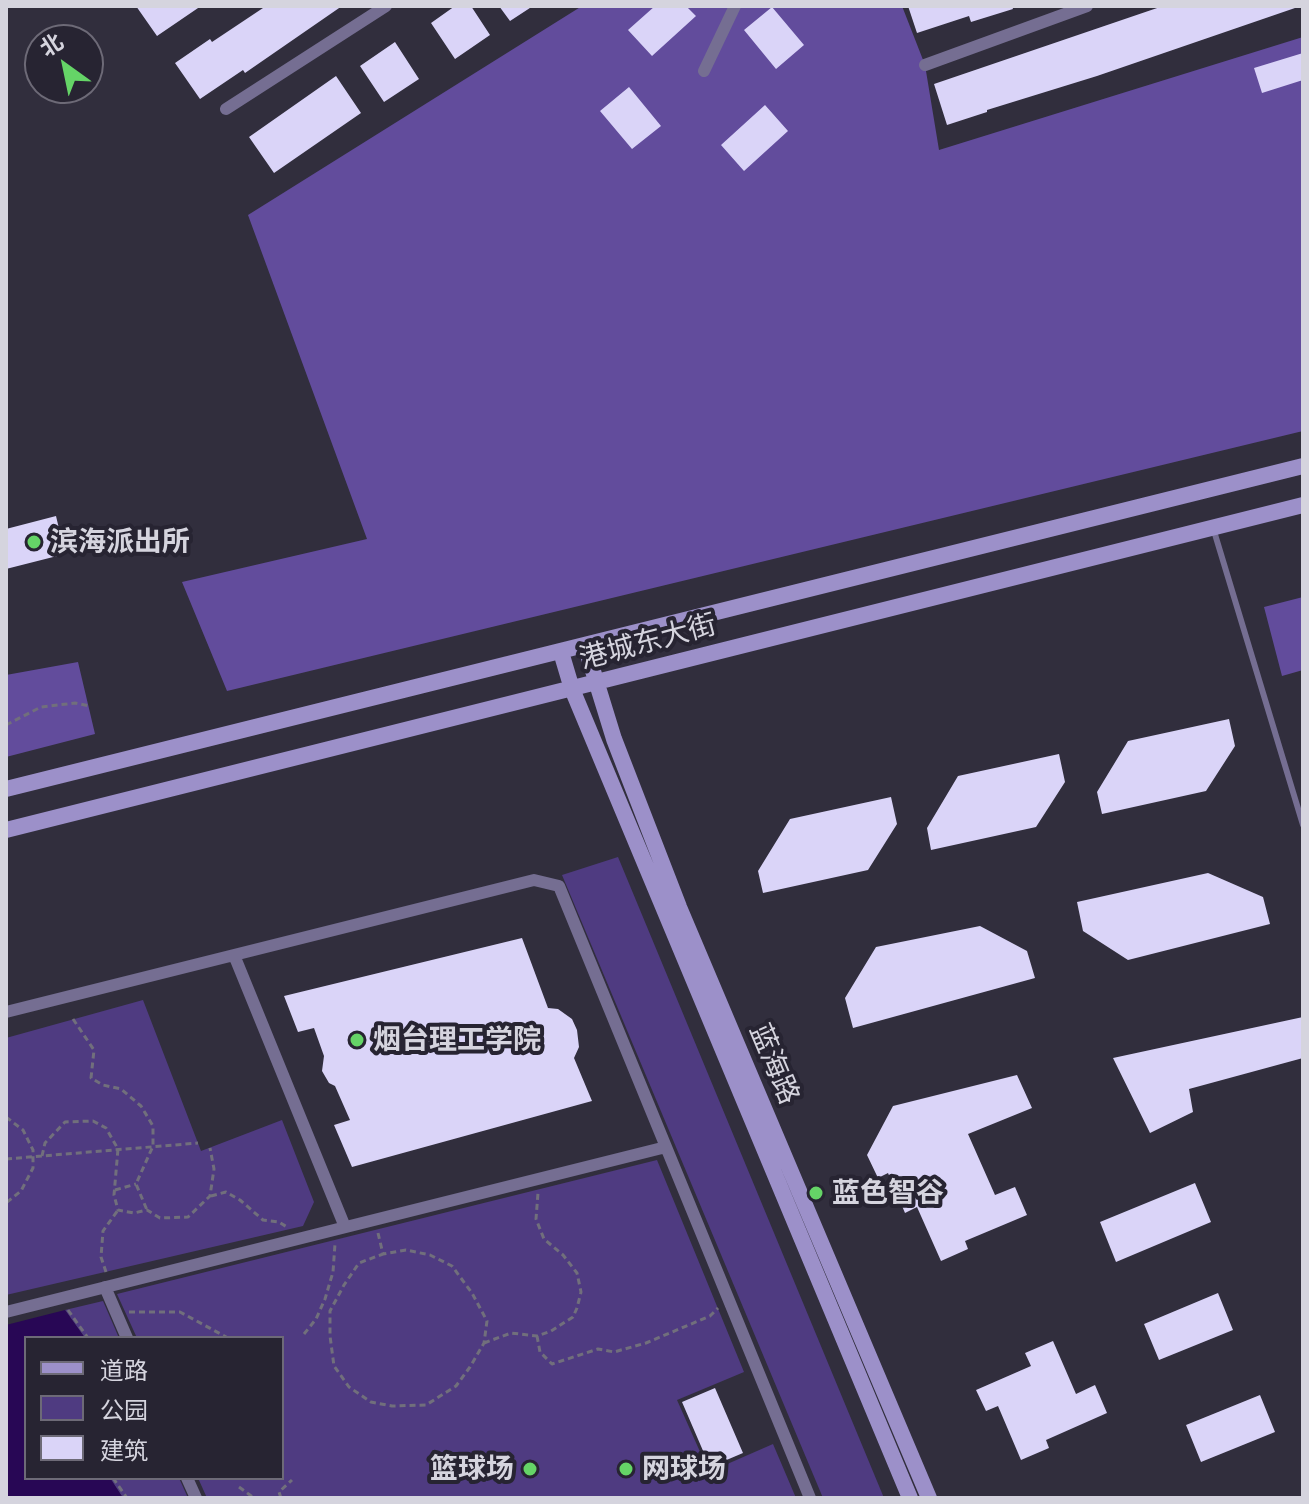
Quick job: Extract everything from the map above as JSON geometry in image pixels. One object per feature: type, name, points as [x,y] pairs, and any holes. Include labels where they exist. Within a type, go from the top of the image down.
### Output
[{"type":"main road","name":"港城东大街","points":[[6,789],[1303,466]]},
{"type":"main road","name":"港城东大街","points":[[6,830],[1303,505]]},
{"type":"main road","name":"蓝海路","points":[[585,645],[614,739],[679,907],[929,1498]]},
{"type":"main road","name":"蓝海路","points":[[561,652],[572,689],[910,1498]]},
{"type":"street","points":[[226,109],[386,6]]},
{"type":"street","points":[[704,71],[735,6]]},
{"type":"street","points":[[925,65],[1087,6]]},
{"type":"street","points":[[6,1012],[534,880],[559,886],[810,1498]]},
{"type":"street","points":[[234,955],[345,1227]]},
{"type":"street","points":[[6,1312],[666,1147]]},
{"type":"street","points":[[105,1287],[126,1336]]},
{"type":"lane","points":[[1213,527],[1303,825]]},
{"type":"path","points":[[6,725],[41,707],[63,703],[90,706]]},
{"type":"path","points":[[73,1019],[94,1050],[91,1078],[103,1085],[121,1089],[141,1106],[153,1126],[153,1146],[136,1184],[147,1210],[160,1218],[188,1217],[210,1196],[226,1192],[263,1220],[279,1222],[290,1229]]},
{"type":"path","points":[[6,1117],[23,1130],[33,1150],[33,1168],[21,1191],[6,1203]]},
{"type":"path","points":[[42,1156],[45,1143],[54,1131],[65,1122],[79,1120],[93,1121],[106,1128],[118,1149],[115,1190],[118,1210],[103,1231],[101,1257],[106,1272]]},
{"type":"path","points":[[6,1159],[198,1143]]},
{"type":"path","points":[[210,1148],[214,1169],[210,1196]]},
{"type":"path","points":[[115,1190],[136,1184]]},
{"type":"path","points":[[484,1343],[511,1333],[537,1336],[573,1317],[581,1292],[577,1273],[563,1255],[544,1239],[536,1219],[539,1190]]},
{"type":"path","points":[[118,1210],[134,1213],[147,1210]]},
{"type":"path","points":[[377,1229],[383,1254]]},
{"type":"path","points":[[304,1334],[316,1319],[325,1299],[333,1272],[335,1240]]},
{"type":"path","points":[[406,1250],[430,1255],[452,1266],[487,1321],[484,1343],[456,1386],[426,1405],[392,1406],[371,1402],[349,1387],[334,1366],[330,1311],[359,1263],[383,1254],[406,1250]]},
{"type":"path","points":[[537,1336],[540,1352],[552,1364],[598,1349],[614,1352],[646,1343],[710,1316],[718,1308]]},
{"type":"path","points":[[68,1310],[87,1336]]},
{"type":"path","points":[[126,1312],[180,1312],[224,1336]]},
{"type":"path","points":[[114,1480],[127,1498]]},
{"type":"path","points":[[281,1498],[279,1492],[292,1480]]},
{"type":"path","points":[[239,1487],[254,1498]]},
{"type":"green space","points":[[618,857],[884,1498],[823,1498],[562,875]]},
{"type":"green space","points":[[143,1000],[201,1151],[282,1120],[314,1202],[303,1226],[6,1295],[6,1038]]},
{"type":"green space","points":[[657,1160],[744,1372],[677,1400],[709,1472],[773,1444],[796,1498],[207,1498],[199,1480],[284,1480],[284,1336],[136,1336],[117,1294]]},
{"type":"green space","points":[[103,1301],[118,1336],[84,1336],[65,1310]]},
{"type":"green space","points":[[111,1480],[180,1480],[188,1498],[123,1498]]},
{"type":"shaded area","points":[[582,6],[902,6],[925,65],[939,150],[1303,37],[1303,431],[227,691],[182,582],[367,539],[248,215]]},
{"type":"shaded area","points":[[1303,597],[1303,670],[1282,676],[1264,607]]},
{"type":"shaded area","points":[[78,662],[95,734],[6,757],[6,675]]},
{"type":"shaded area","points":[[65,1310],[84,1336],[24,1336],[24,1480],[111,1480],[123,1498],[6,1498],[6,1325]]},
{"type":"building","points":[[136,6],[201,6],[157,36]]},
{"type":"building","points":[[266,6],[342,6],[245,73],[243,70],[200,99],[175,63]]},
{"type":"building","points":[[455,6],[471,6],[490,35],[455,59],[431,23]]},
{"type":"building","points":[[499,6],[533,6],[510,21]]},
{"type":"building","points":[[655,6],[686,6],[696,16],[652,56],[628,30]]},
{"type":"building","points":[[908,6],[1012,6],[1013,9],[971,22],[969,16],[917,33]]},
{"type":"building","points":[[1163,6],[1295,8],[947,125],[934,84]]},
{"type":"building","points":[[772,7],[804,45],[776,69],[744,30]]},
{"type":"building","points":[[395,42],[419,79],[384,102],[360,66]]},
{"type":"building","points":[[1303,53],[1303,80],[1262,93],[1254,68]]},
{"type":"building","points":[[336,76],[361,113],[274,173],[249,137]]},
{"type":"building","points":[[629,87],[661,126],[632,149],[600,111]]},
{"type":"building","points":[[765,105],[788,131],[744,171],[721,145]]},
{"type":"building","name":"滨海派出所","points":[[56,516],[65,554],[6,569],[6,529]]},
{"type":"building","points":[[1229,719],[1235,746],[1206,791],[1102,814],[1097,792],[1128,741]]},
{"type":"building","points":[[1059,754],[1065,782],[1036,827],[931,850],[927,828],[958,776]]},
{"type":"building","points":[[891,797],[897,824],[868,870],[763,893],[758,871],[790,819]]},
{"type":"building","points":[[1208,873],[1263,897],[1270,924],[1128,960],[1083,931],[1077,902]]},
{"type":"building","points":[[980,926],[1027,951],[1035,978],[853,1028],[845,998],[876,947]]},
{"type":"building","points":[[522,938],[548,1008],[558,1009],[572,1019],[577,1030],[579,1047],[574,1058],[592,1101],[352,1167],[334,1125],[350,1120],[335,1086],[329,1083],[322,1071],[324,1056],[314,1028],[298,1032],[284,996]]},
{"type":"building","points":[[1303,1017],[1303,1058],[1189,1089],[1193,1112],[1150,1133],[1113,1058]]},
{"type":"building","points":[[1017,1075],[1032,1108],[968,1134],[995,1195],[1015,1187],[1027,1215],[965,1241],[968,1249],[941,1261],[917,1207],[905,1213],[888,1173],[878,1178],[867,1155],[893,1106]]},
{"type":"building","points":[[1195,1183],[1211,1222],[1116,1262],[1100,1222]]},
{"type":"building","points":[[1218,1293],[1233,1330],[1159,1360],[1144,1324]]},
{"type":"building","points":[[1053,1341],[1076,1394],[1095,1385],[1107,1413],[1046,1440],[1049,1448],[1021,1460],[998,1406],[986,1411],[976,1390],[1031,1366],[1025,1353]]},
{"type":"building","points":[[715,1388],[743,1453],[710,1467],[682,1402]]},
{"type":"building","points":[[1260,1395],[1275,1432],[1201,1462],[1186,1425]]},
{"type":"place","name":"滨海派出所","points":[[34,542]]},
{"type":"place","name":"烟台理工学院","points":[[357,1040]]},
{"type":"place","name":"蓝色智谷","points":[[816,1193]]},
{"type":"place","name":"篮球场","points":[[530,1469]]},
{"type":"place","name":"网球场","points":[[626,1469]]}]
